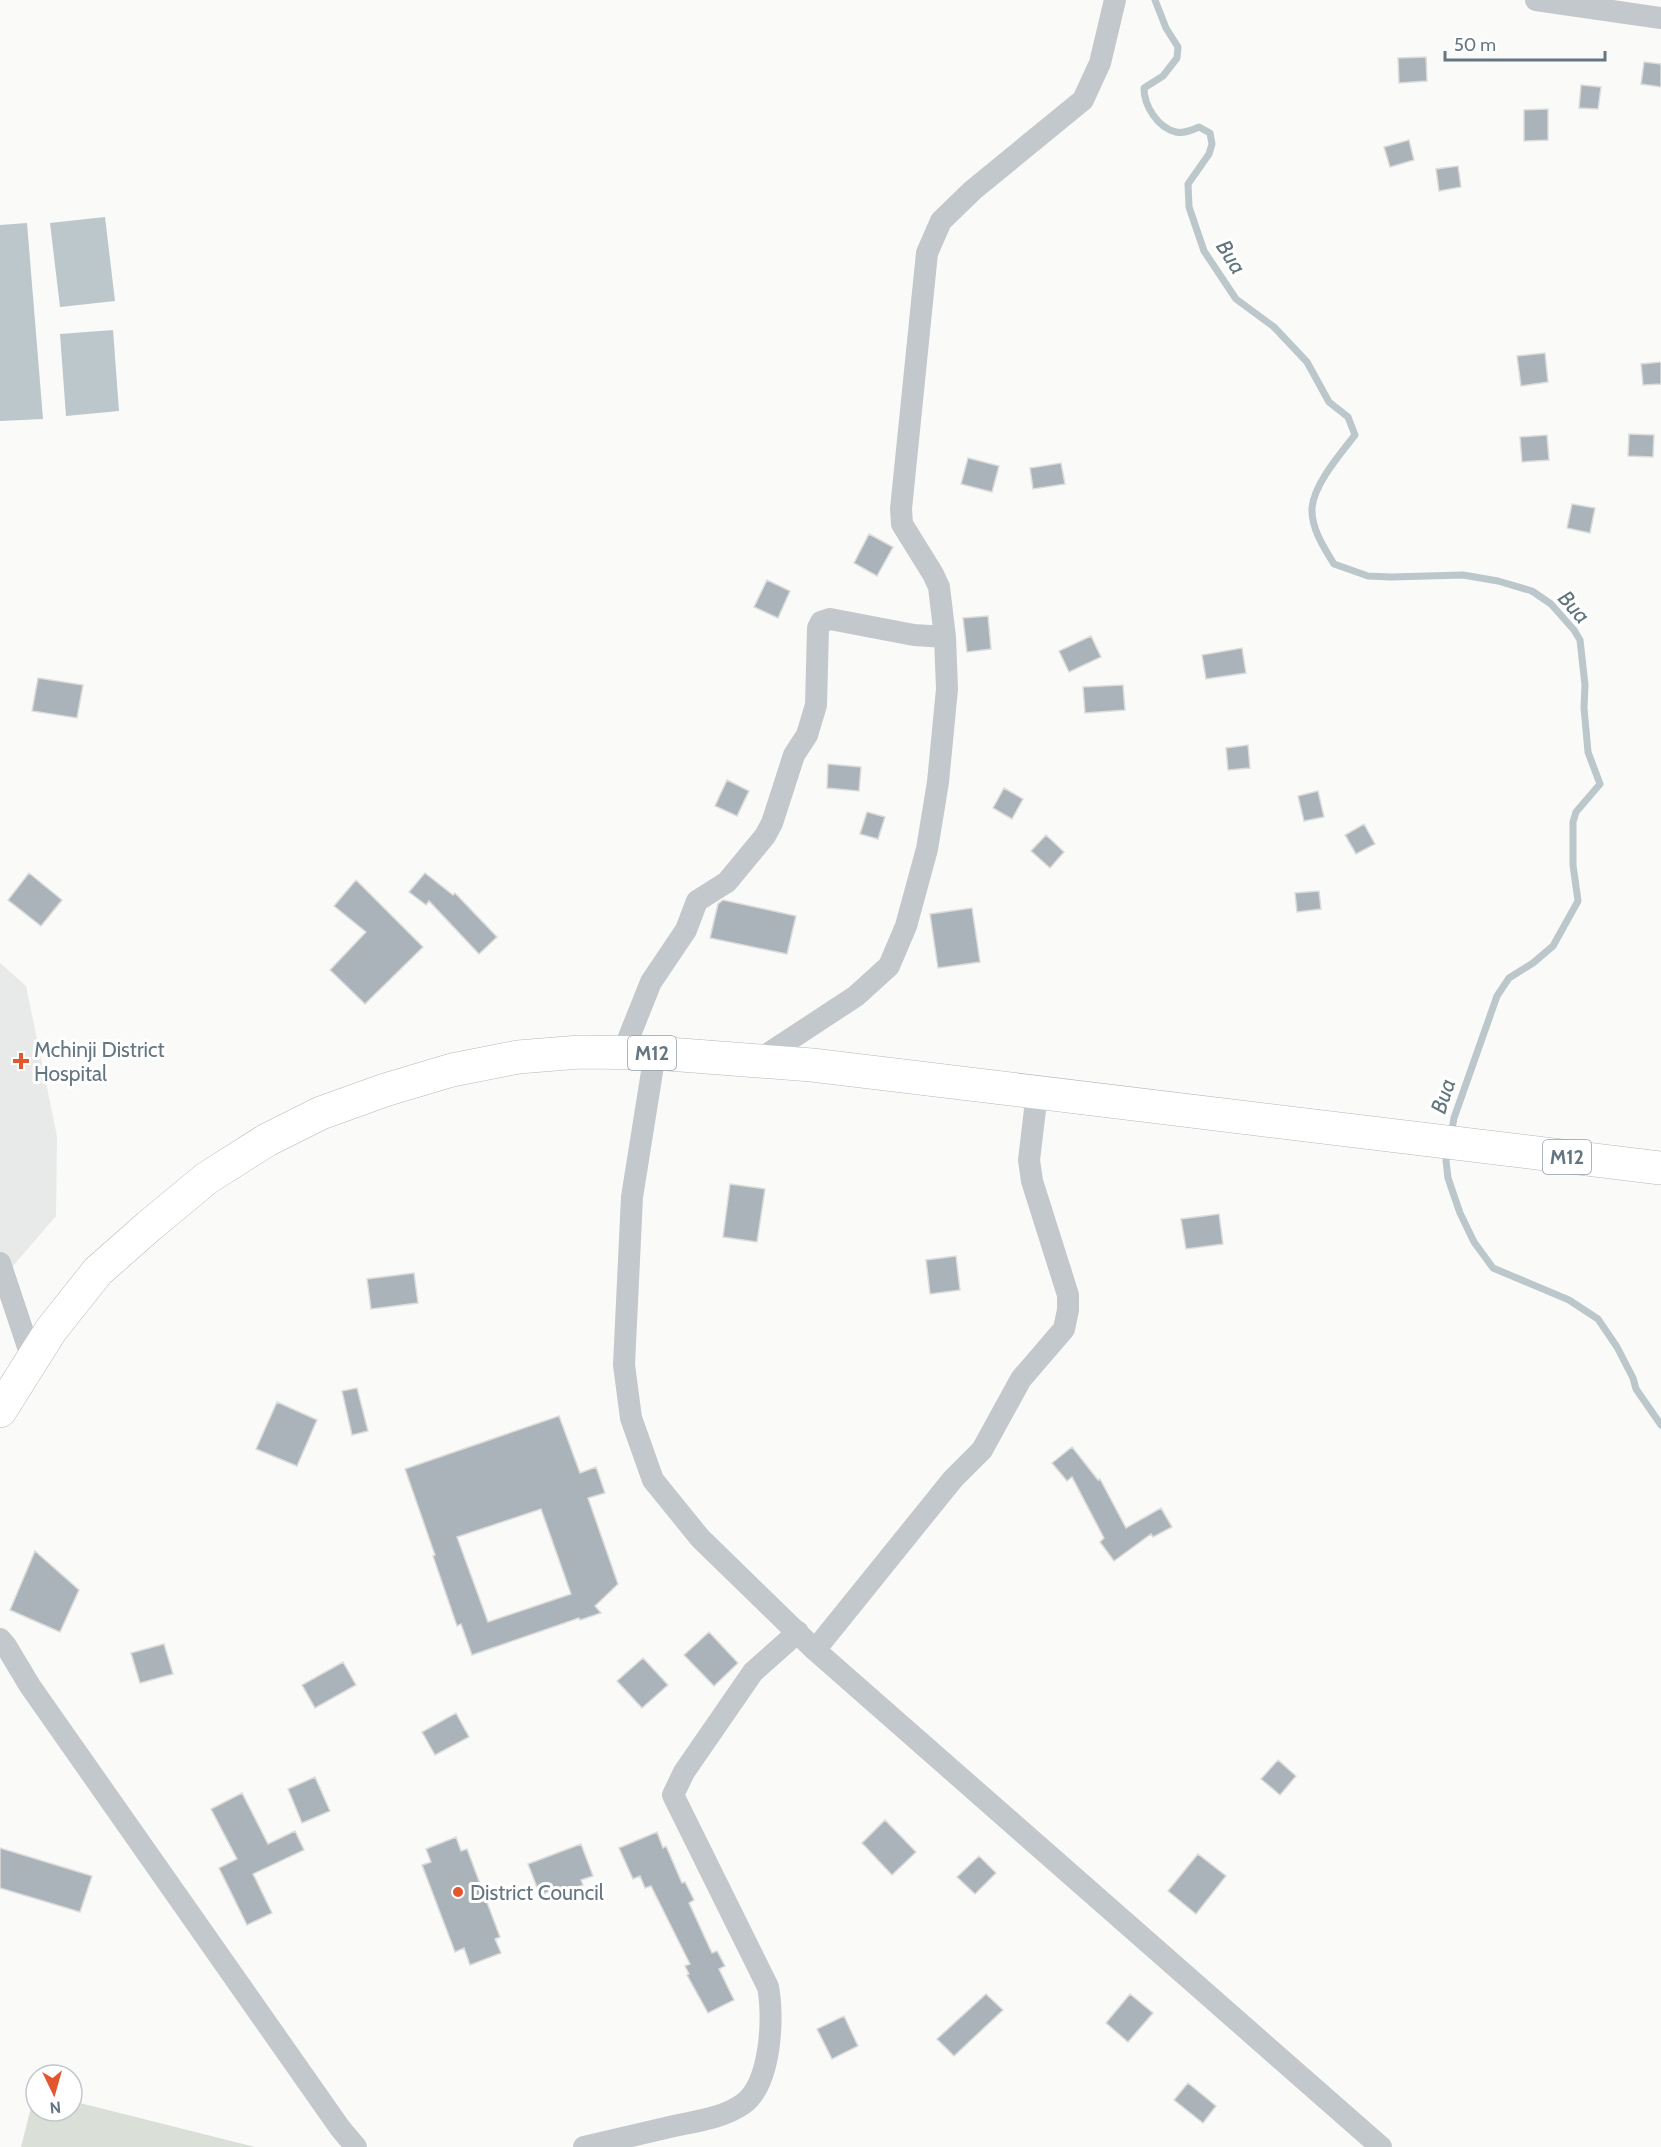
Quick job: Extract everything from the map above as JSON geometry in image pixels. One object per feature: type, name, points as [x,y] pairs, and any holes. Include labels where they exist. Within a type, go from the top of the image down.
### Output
[{"type":"highway","name":"M12","points":[[0,1411],[51,1330],[98,1271],[207,1178],[267,1140],[321,1113],[452,1070],[518,1057],[580,1052],[623,1052],[824,1066],[1661,1168]]},
{"type":"street","points":[[757,1061],[856,996],[889,966],[906,926],[927,849],[938,782],[947,689],[945,637],[939,587],[902,524],[901,508],[927,253],[941,220],[973,190],[1083,100],[1100,63],[1115,0]]},
{"type":"street","points":[[1536,0],[1661,18]]},
{"type":"street","points":[[623,1052],[651,982],[686,930],[698,901],[727,882],[765,836],[772,823],[794,755],[807,735],[816,705],[818,628],[822,622],[830,619],[914,634],[945,637]]},
{"type":"street","points":[[655,1053],[632,1197],[624,1365],[631,1418],[653,1480],[700,1538],[815,1650],[1381,2147]]},
{"type":"street","points":[[815,1650],[953,1479],[982,1450],[1022,1379],[1064,1329],[1068,1295],[1032,1181],[1029,1160],[1037,1093]]},
{"type":"street","points":[[0,1263],[32,1359]]},
{"type":"street","points":[[584,2147],[720,2116],[745,2103],[760,2080],[768,2054],[771,2001],[768,1987],[673,1795],[684,1772],[753,1672],[798,1632]]},
{"type":"street","points":[[0,1639],[341,2138],[356,2147]]},
{"type":"shaded area","points":[[105,217],[115,301],[60,307],[50,223]]},
{"type":"shaded area","points":[[27,223],[43,419],[0,421],[0,225]]},
{"type":"shaded area","points":[[113,330],[119,411],[66,416],[60,334]]},
{"type":"shaded area","name":"Mchinji District Hospital","points":[[0,963],[26,986],[57,1136],[56,1216],[0,1281]]},
{"type":"shaded area","points":[[84,2104],[255,2147],[21,2147],[27,2123],[84,2123]]},
{"type":"building","points":[[1426,57],[1427,81],[1399,83],[1398,58]]},
{"type":"building","points":[[1644,62],[1661,64],[1661,87],[1641,84]]},
{"type":"building","points":[[1581,85],[1601,87],[1598,109],[1579,108]]},
{"type":"building","points":[[1548,109],[1548,140],[1524,141],[1524,110]]},
{"type":"building","points":[[1409,140],[1414,160],[1390,167],[1384,147]]},
{"type":"building","points":[[1458,166],[1461,187],[1439,191],[1436,169]]},
{"type":"building","points":[[1545,353],[1548,382],[1521,386],[1517,356]]},
{"type":"building","points":[[1661,362],[1661,384],[1643,385],[1641,364]]},
{"type":"building","points":[[1629,434],[1654,435],[1653,457],[1628,456]]},
{"type":"building","points":[[1547,435],[1549,460],[1522,462],[1520,437]]},
{"type":"building","points":[[968,458],[999,466],[992,492],[961,484]]},
{"type":"building","points":[[1061,463],[1065,484],[1033,489],[1030,468]]},
{"type":"building","points":[[1572,504],[1595,508],[1590,533],[1567,528]]},
{"type":"building","points":[[869,534],[893,547],[877,576],[854,563]]},
{"type":"building","points":[[767,580],[790,591],[778,618],[754,607]]},
{"type":"building","points":[[988,616],[991,649],[967,652],[963,618]]},
{"type":"building","points":[[1091,636],[1101,657],[1069,672],[1059,651]]},
{"type":"building","points":[[1242,648],[1246,673],[1206,679],[1202,655]]},
{"type":"building","points":[[38,678],[83,685],[77,718],[32,711]]},
{"type":"building","points":[[1123,685],[1125,710],[1085,713],[1083,687]]},
{"type":"building","points":[[1248,745],[1250,768],[1228,770],[1226,748]]},
{"type":"building","points":[[828,764],[861,767],[859,791],[827,788]]},
{"type":"building","points":[[727,780],[749,791],[737,816],[715,806]]},
{"type":"building","points":[[1004,788],[1023,799],[1012,819],[993,808]]},
{"type":"building","points":[[1318,791],[1324,817],[1304,821],[1298,796]]},
{"type":"building","points":[[867,812],[885,817],[878,839],[860,834]]},
{"type":"building","points":[[1364,824],[1375,844],[1356,854],[1345,835]]},
{"type":"building","points":[[1046,835],[1064,852],[1050,868],[1031,851]]},
{"type":"building","points":[[29,873],[62,900],[41,926],[8,900]]},
{"type":"building","points":[[425,873],[453,895],[455,893],[497,937],[479,954],[429,901],[426,905],[409,892]]},
{"type":"building","points":[[356,880],[423,947],[365,1004],[330,970],[366,932],[334,906]]},
{"type":"building","points":[[1319,891],[1321,909],[1297,912],[1295,893]]},
{"type":"building","points":[[723,900],[796,916],[787,954],[710,938],[718,904]]},
{"type":"building","points":[[972,908],[980,962],[938,968],[930,914]]},
{"type":"building","points":[[730,1184],[765,1189],[757,1242],[723,1237]]},
{"type":"building","points":[[1219,1214],[1223,1244],[1186,1249],[1181,1219]]},
{"type":"building","points":[[956,1256],[960,1290],[930,1294],[926,1260]]},
{"type":"building","points":[[414,1273],[418,1303],[371,1309],[367,1279]]},
{"type":"building","points":[[357,1388],[368,1431],[352,1435],[342,1391]]},
{"type":"building","points":[[277,1402],[317,1420],[297,1466],[256,1449]]},
{"type":"building","points":[[559,1416],[580,1473],[596,1467],[605,1493],[588,1498],[618,1584],[595,1606],[601,1613],[580,1620],[579,1618],[472,1655],[461,1624],[457,1626],[405,1469]],"holes":[[[541,1509],[571,1594],[488,1622],[457,1537]]]},
{"type":"building","points":[[1072,1447],[1098,1480],[1100,1479],[1126,1528],[1161,1508],[1172,1527],[1153,1537],[1151,1534],[1114,1561],[1100,1542],[1104,1538],[1072,1477],[1067,1481],[1052,1463]]},
{"type":"building","points":[[35,1551],[79,1590],[60,1632],[10,1610]]},
{"type":"building","points":[[709,1632],[738,1663],[714,1686],[684,1655]]},
{"type":"building","points":[[164,1644],[173,1674],[140,1683],[131,1653]]},
{"type":"building","points":[[643,1658],[668,1685],[642,1708],[617,1681]]},
{"type":"building","points":[[343,1662],[356,1685],[315,1708],[302,1685]]},
{"type":"building","points":[[456,1713],[469,1737],[435,1755],[422,1732]]},
{"type":"building","points":[[1278,1760],[1296,1776],[1280,1795],[1261,1779]]},
{"type":"building","points":[[315,1777],[330,1811],[302,1823],[288,1789]]},
{"type":"building","points":[[242,1793],[268,1844],[295,1831],[304,1850],[253,1874],[272,1913],[247,1925],[219,1868],[237,1859],[211,1809]]},
{"type":"building","points":[[885,1820],[916,1852],[892,1875],[862,1843]]},
{"type":"building","points":[[657,1832],[663,1848],[666,1846],[682,1883],[685,1882],[694,1900],[689,1903],[712,1953],[717,1951],[725,1966],[719,1969],[734,2000],[708,2013],[687,1975],[689,1974],[685,1966],[690,1964],[651,1886],[645,1888],[640,1876],[633,1879],[619,1848]]},
{"type":"building","name":"District Council","points":[[456,1837],[461,1851],[467,1849],[500,1937],[495,1939],[501,1953],[470,1965],[464,1948],[455,1952],[422,1865],[431,1862],[426,1849]]},
{"type":"building","points":[[581,1844],[593,1876],[581,1880],[583,1885],[561,1894],[559,1888],[540,1895],[528,1864]]},
{"type":"building","points":[[0,1848],[92,1876],[80,1912],[0,1888]]},
{"type":"building","points":[[1198,1854],[1226,1876],[1196,1914],[1168,1891]]},
{"type":"building","points":[[979,1856],[996,1873],[975,1894],[957,1877]]},
{"type":"building","points":[[986,1994],[1003,2010],[954,2056],[937,2039]]},
{"type":"building","points":[[1130,1994],[1153,2013],[1128,2042],[1106,2023]]},
{"type":"building","points":[[844,2016],[858,2046],[832,2059],[817,2029]]},
{"type":"building","points":[[1188,2083],[1216,2106],[1203,2123],[1174,2100]]},
{"type":"waterway","name":"Bua","points":[[1155,0],[1166,28],[1178,47],[1177,58],[1163,76],[1144,88],[1146,102],[1153,115],[1169,130],[1182,132],[1199,127],[1210,133],[1212,144],[1209,154],[1188,184],[1189,207],[1204,251],[1236,299],[1274,327],[1307,362],[1329,402],[1348,417],[1355,435],[1323,479],[1312,508],[1316,530],[1334,564],[1368,576],[1463,575],[1498,581],[1532,591],[1551,604],[1580,640],[1588,752],[1600,784],[1576,812],[1573,822],[1573,865],[1578,901],[1553,946],[1533,963],[1509,978],[1497,996],[1454,1118],[1451,1135]]},
{"type":"waterway","name":"Bua","points":[[1447,1152],[1448,1178],[1460,1213],[1474,1242],[1493,1268],[1569,1300],[1598,1319],[1617,1347],[1633,1378],[1636,1389],[1661,1425]]},
{"type":"place","name":"Mchinji District Hospital","points":[[21,1061]]},
{"type":"place","name":"District Council","points":[[458,1892]]}]
